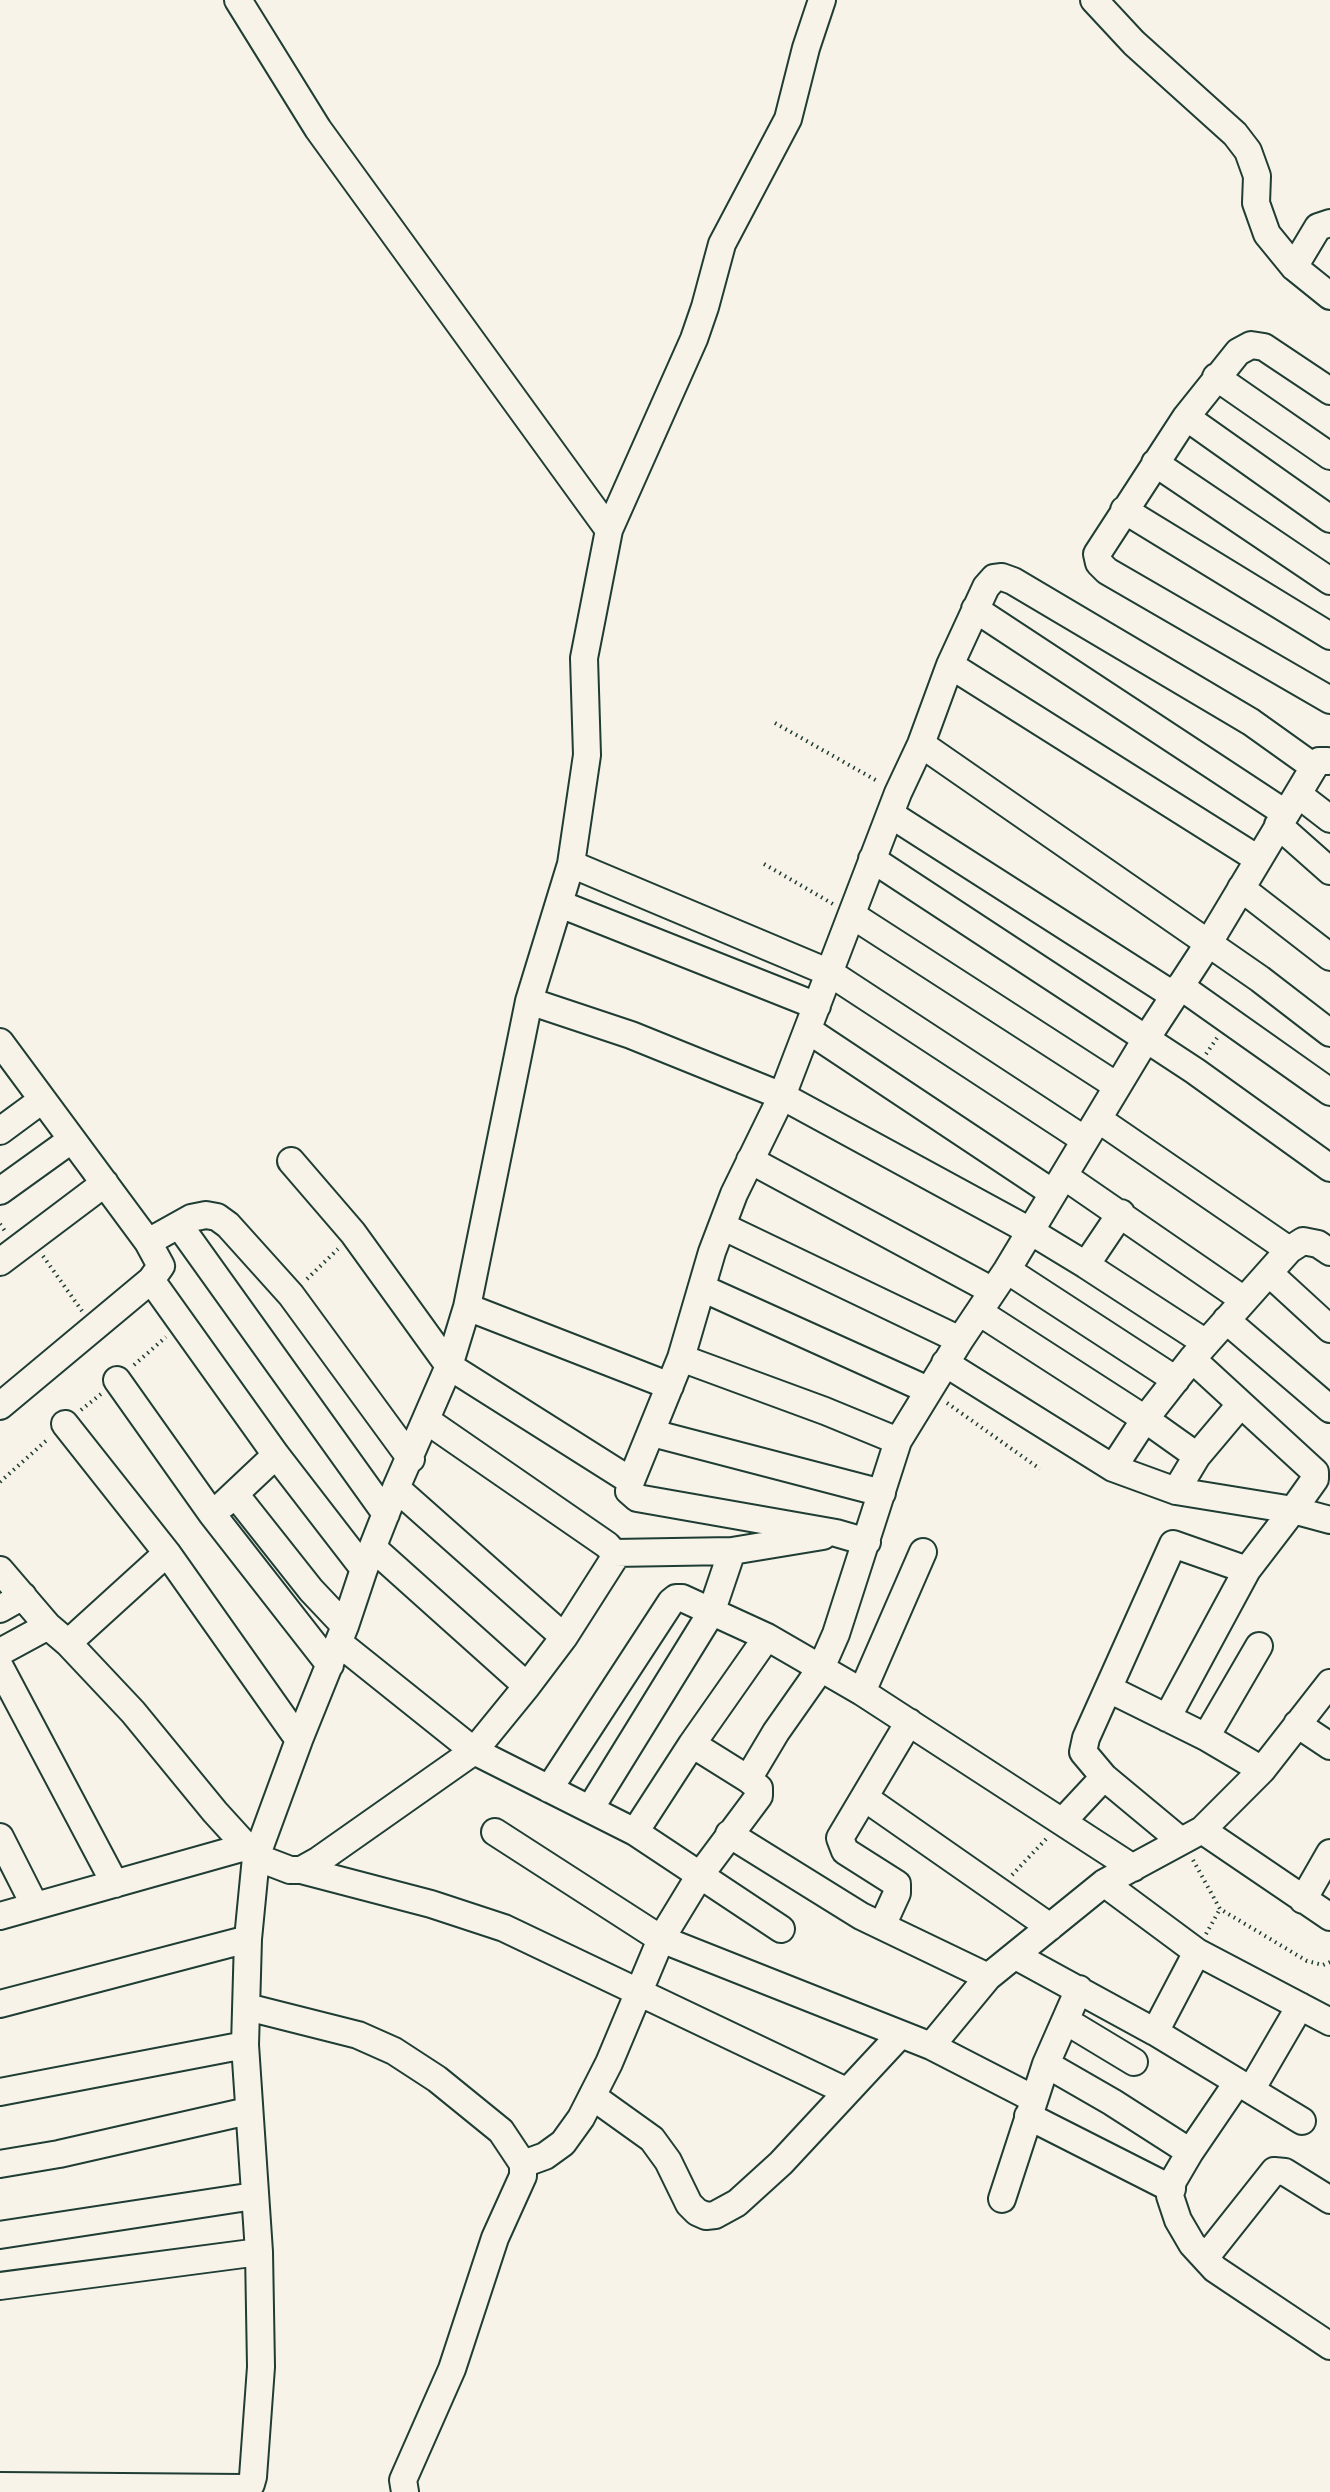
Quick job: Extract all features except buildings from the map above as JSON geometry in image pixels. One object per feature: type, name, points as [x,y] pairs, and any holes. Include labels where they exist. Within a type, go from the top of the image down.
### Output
[{"type":"street","points":[[238,0],[318,129],[609,530]]},
{"type":"street","points":[[0,2486],[257,2488],[261,2367],[259,2252],[245,2044],[251,1852],[338,1644],[368,1558],[396,1488],[411,1459],[449,1366],[467,1307],[529,1001],[571,864],[587,755],[584,658],[609,530],[694,339],[722,244],[771,156],[788,119],[806,48],[822,0]]},
{"type":"street","points":[[1094,0],[1134,43],[1235,134],[1248,151],[1257,176],[1256,203],[1267,234],[1294,267],[1330,296]]},
{"type":"street","points":[[1294,267],[1318,227],[1330,223]]},
{"type":"street","points":[[1330,391],[1264,347],[1251,345],[1238,352],[1186,417],[1097,555],[1099,563],[1118,578],[1330,700]]},
{"type":"street","points":[[1216,377],[1330,456]]},
{"type":"street","points":[[1186,417],[1330,519]]},
{"type":"street","points":[[1155,463],[1330,581]]},
{"type":"street","points":[[1125,510],[1330,636]]},
{"type":"street","points":[[748,1779],[776,1732],[821,1668],[836,1634],[867,1542],[898,1442],[991,1290],[1007,1270],[1146,1039],[1208,944],[1287,811],[1322,764],[1013,580],[1002,577],[994,578],[975,609],[950,665],[921,744],[872,859],[782,1096],[750,1160],[723,1226],[681,1358],[629,1491],[637,1497],[836,1533],[867,1542]]},
{"type":"street","points":[[975,609],[1287,811],[1330,871]]},
{"type":"street","points":[[950,665],[1258,859]]},
{"type":"street","points":[[921,744],[1208,944],[1330,1033]]},
{"type":"street","points":[[894,803],[1177,990],[1230,1020],[1330,1092]]},
{"type":"street","points":[[1287,811],[1330,819]]},
{"type":"street","points":[[872,859],[1195,1071],[1330,1168]]},
{"type":"street","points":[[571,864],[830,972],[1289,1250]]},
{"type":"street","points":[[1241,888],[1330,957]]},
{"type":"street","points":[[560,904],[817,1006]]},
{"type":"street","points":[[852,915],[1117,1086]]},
{"type":"street","points":[[529,1001],[631,1035],[782,1096],[1086,1265],[1199,1351],[1240,1405],[1315,1472],[1315,1479],[1247,1570],[1167,1718]]},
{"type":"street","points":[[808,1030],[1059,1184],[1121,1213],[1244,1300]]},
{"type":"street","points":[[0,1042],[8,1071],[42,1100],[148,1242],[161,1266],[151,1280],[0,1406]]},
{"type":"street","points":[[0,1131],[42,1100]]},
{"type":"street","points":[[0,1191],[71,1140]]},
{"type":"street","points":[[750,1160],[991,1290]]},
{"type":"street","points":[[291,1161],[353,1233],[449,1366],[631,1481]]},
{"type":"street","points":[[0,1262],[105,1183]]},
{"type":"street","points":[[1086,1265],[1121,1213]]},
{"type":"street","points":[[148,1242],[191,1218],[206,1215],[218,1217],[228,1225],[291,1295],[411,1459]]},
{"type":"street","points":[[179,1225],[386,1514]]},
{"type":"street","points":[[723,1226],[960,1340]]},
{"type":"street","points":[[1113,1468],[1145,1419],[1199,1351],[1289,1250],[1303,1241],[1318,1244],[1330,1252]]},
{"type":"street","points":[[1007,1270],[1176,1380]]},
{"type":"street","points":[[1269,1273],[1330,1329]]},
{"type":"street","points":[[151,1280],[276,1455],[368,1558],[527,1686]]},
{"type":"street","points":[[702,1288],[928,1390]]},
{"type":"street","points":[[467,1307],[670,1386]]},
{"type":"street","points":[[979,1312],[1145,1419],[1197,1456]]},
{"type":"street","points":[[1226,1320],[1330,1409]]},
{"type":"street","points":[[681,1358],[825,1411],[898,1442]]},
{"type":"street","points":[[945,1363],[1113,1468],[1176,1491],[1293,1510],[1330,1520]]},
{"type":"street","points":[[117,1380],[212,1514],[338,1644],[474,1751],[635,1832],[781,1929]]},
{"type":"street","points":[[1176,1491],[1197,1456],[1240,1405]]},
{"type":"street","points":[[301,1870],[319,1860],[474,1751],[564,1637],[615,1557],[607,1545],[426,1420]]},
{"type":"street","points":[[65,1424],[168,1553],[299,1740]]},
{"type":"street","points":[[651,1433],[882,1493]]},
{"type":"street","points":[[212,1514],[276,1455]]},
{"type":"street","points":[[396,1488],[564,1637]]},
{"type":"street","points":[[235,1494],[312,1590],[338,1644]]},
{"type":"street","points":[[614,1553],[732,1551],[836,1533]]},
{"type":"street","points":[[1247,1570],[1173,1544],[1109,1689],[1093,1718],[1083,1752],[1104,1777],[1192,1836],[1330,1917]]},
{"type":"street","points":[[590,1809],[711,1612],[732,1551]]},
{"type":"street","points":[[862,1692],[923,1552]]},
{"type":"street","points":[[68,1643],[168,1553]]},
{"type":"street","points":[[0,1570],[48,1626],[68,1643],[132,1712],[251,1852],[290,1870],[301,1870],[431,1904],[504,1928],[846,2091]]},
{"type":"street","points":[[0,1609],[23,1596]]},
{"type":"street","points":[[549,1789],[670,1602],[676,1598],[682,1598],[767,1637],[862,1692],[1133,1868]]},
{"type":"street","points":[[0,1652],[48,1626]]},
{"type":"street","points":[[635,1832],[692,1744],[767,1637]]},
{"type":"street","points":[[1206,1737],[1259,1646]]},
{"type":"street","points":[[0,1666],[115,1884]]},
{"type":"street","points":[[931,2046],[988,1977],[1017,1956],[1104,1883],[1192,1836],[1262,1770],[1330,1683]]},
{"type":"street","points":[[1109,1689],[1206,1737],[1262,1770]]},
{"type":"street","points":[[882,1926],[897,1893],[897,1884],[851,1856],[842,1845],[840,1838],[909,1722]]},
{"type":"street","points":[[1297,1724],[1330,1746]]},
{"type":"street","points":[[523,2164],[545,2156],[562,2143],[581,2118],[661,1939],[700,1875],[759,1796],[759,1788],[748,1779],[692,1744]]},
{"type":"street","points":[[1063,1821],[1104,1777]]},
{"type":"street","points":[[865,1798],[1050,1927]]},
{"type":"street","points":[[495,1832],[661,1939],[931,2046],[1031,2108],[1172,2189]]},
{"type":"street","points":[[729,1834],[861,1916],[988,1977]]},
{"type":"street","points":[[0,1837],[35,1906]]},
{"type":"street","points":[[0,1916],[115,1884],[251,1852]]},
{"type":"street","points":[[1303,1900],[1330,1853]]},
{"type":"street","points":[[1104,1883],[1197,1952],[1330,2022]]},
{"type":"street","points":[[0,2004],[248,1939]]},
{"type":"street","points":[[1155,2032],[1197,1952]]},
{"type":"street","points":[[1017,1956],[1155,2032],[1302,2121]]},
{"type":"street","points":[[1002,2199],[1046,2064],[1079,1989]]},
{"type":"street","points":[[1300,2006],[1244,2087],[1190,2152],[1173,2181],[1170,2196],[1178,2220],[1192,2244],[1205,2258],[1238,2285],[1330,2346]]},
{"type":"street","points":[[247,2007],[358,2035],[394,2051],[437,2079],[501,2132],[523,2164],[523,2176],[495,2238],[452,2369],[403,2481],[405,2492]]},
{"type":"street","points":[[1066,2021],[1134,2062]]},
{"type":"street","points":[[592,2096],[652,2139],[668,2161],[688,2204],[706,2216],[715,2215],[737,2203],[781,2163],[900,2035]]},
{"type":"street","points":[[0,2092],[245,2044]]},
{"type":"street","points":[[1046,2064],[1112,2102],[1190,2152]]},
{"type":"street","points":[[0,2164],[59,2154],[248,2111]]},
{"type":"street","points":[[1205,2258],[1274,2171],[1285,2172],[1327,2190]]},
{"type":"street","points":[[0,2235],[254,2196]]},
{"type":"street","points":[[0,2286],[259,2252]]},
{"type":"path","points":[[776,723],[894,803]]},
{"type":"path","points":[[764,864],[852,915]]},
{"type":"path","points":[[1195,1071],[1230,1020]]},
{"type":"path","points":[[291,1295],[353,1233]]},
{"type":"path","points":[[30,1239],[95,1328]]},
{"type":"path","points":[[0,1482],[182,1323]]},
{"type":"path","points":[[928,1390],[1040,1468]]},
{"type":"path","points":[[998,1890],[1063,1821]]},
{"type":"path","points":[[1192,1836],[1220,1909],[1306,1961],[1323,1965],[1330,1962]]}]
